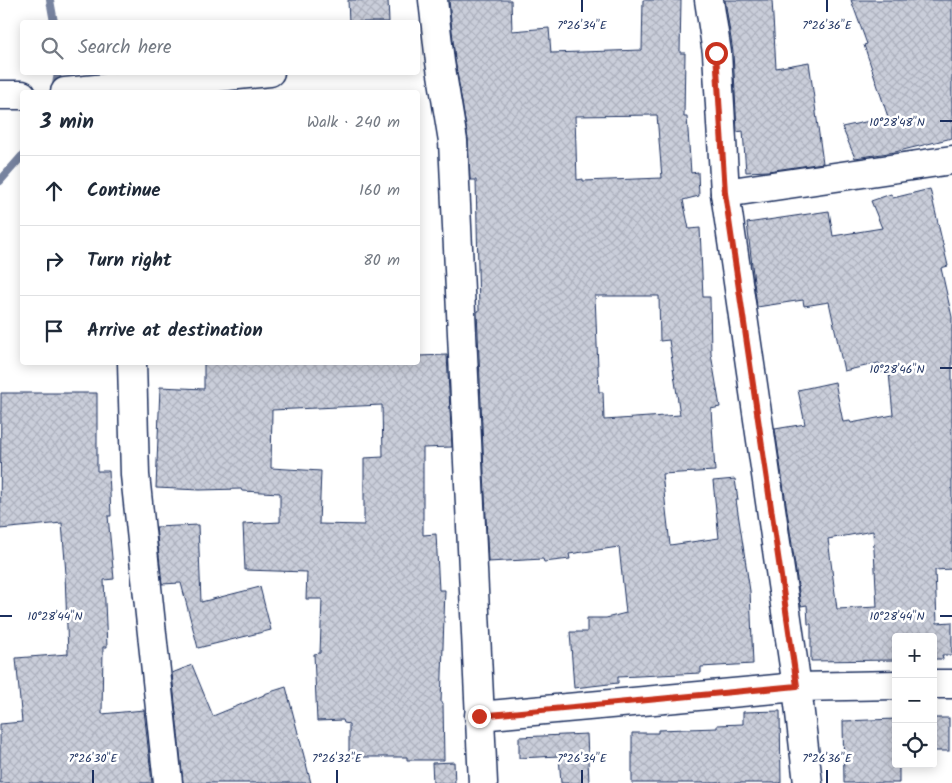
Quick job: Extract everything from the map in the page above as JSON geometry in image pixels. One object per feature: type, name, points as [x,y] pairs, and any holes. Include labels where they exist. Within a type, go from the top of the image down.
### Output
[{"type":"street","points":[[432,0],[429,63],[453,141],[483,783]]},
{"type":"street","points":[[709,0],[716,53],[725,193],[797,686],[808,783]]},
{"type":"street","points":[[124,90],[246,75]]},
{"type":"street","points":[[725,193],[952,160]]},
{"type":"street","points":[[132,365],[135,475],[168,783]]},
{"type":"street","points":[[937,684],[952,684]]},
{"type":"street","points":[[479,716],[797,686],[892,685]]},
{"type":"building","points":[[348,0],[388,0],[389,20],[349,20]]},
{"type":"building","points":[[449,0],[511,0],[512,31],[549,28],[551,53],[642,50],[643,0],[681,0],[680,53],[685,53],[684,117],[687,117],[691,173],[698,172],[699,196],[683,200],[689,229],[700,228],[703,297],[710,297],[711,354],[720,407],[711,409],[715,471],[662,474],[670,545],[719,538],[713,481],[735,479],[738,500],[736,500],[750,591],[753,664],[701,667],[701,673],[618,677],[618,683],[574,688],[570,632],[587,632],[587,618],[606,618],[626,613],[619,547],[569,554],[570,559],[544,562],[543,559],[488,562],[477,311],[479,311],[476,180],[470,180],[468,139],[455,60]],"holes":[[[657,115],[662,178],[577,180],[575,116]],[[595,296],[659,296],[660,341],[669,340],[680,415],[604,420],[603,392],[599,392]]]},
{"type":"building","points":[[725,0],[772,0],[776,68],[809,62],[823,163],[768,171],[746,172],[743,131],[737,132],[733,52]]},
{"type":"building","points":[[851,0],[952,0],[952,138],[895,152],[855,158],[842,127],[888,117],[864,45],[867,44]]},
{"type":"building","points":[[930,189],[948,266],[941,268],[952,317],[952,569],[935,570],[937,623],[952,622],[952,655],[942,655],[943,659],[937,659],[937,633],[892,633],[892,660],[811,661],[811,624],[808,624],[807,605],[801,606],[775,429],[805,424],[798,390],[835,382],[843,422],[850,421],[851,423],[893,415],[889,373],[881,372],[879,363],[844,371],[829,302],[804,306],[803,300],[757,307],[747,223],[829,211],[833,236],[882,228],[871,201],[891,194],[893,198]],"holes":[[[873,531],[877,607],[837,609],[828,539]]]},
{"type":"building","points":[[447,355],[452,447],[423,448],[423,535],[436,534],[439,590],[445,590],[441,703],[443,703],[444,760],[407,760],[407,757],[349,757],[349,724],[344,723],[343,720],[317,721],[314,654],[320,653],[322,599],[306,599],[307,572],[245,570],[243,524],[280,522],[280,493],[242,491],[241,489],[156,488],[160,387],[204,389],[204,365],[420,365],[420,356]],"holes":[[[382,405],[383,457],[364,458],[364,525],[319,524],[321,471],[271,468],[272,410]]]},
{"type":"building","points":[[1,393],[97,393],[97,471],[109,471],[111,516],[108,516],[114,579],[104,580],[107,647],[103,647],[102,714],[144,710],[152,783],[0,783],[0,724],[22,722],[16,658],[68,654],[66,574],[62,523],[0,529]]},
{"type":"building","points":[[198,525],[201,602],[260,587],[271,630],[198,648],[181,583],[162,584],[156,527]]},
{"type":"building","points":[[192,665],[213,716],[264,694],[286,687],[311,783],[183,783],[172,673]]},
{"type":"building","points":[[780,711],[781,783],[632,783],[632,733],[658,733],[658,730],[717,728],[717,725],[743,724],[743,712]]},
{"type":"building","points":[[937,718],[949,718],[949,751],[937,751]]},
{"type":"building","points":[[892,719],[892,768],[899,768],[899,783],[844,783],[843,721]]},
{"type":"building","points":[[587,734],[589,783],[561,783],[559,756],[519,758],[519,737]]},
{"type":"building","points":[[454,762],[455,783],[433,783],[432,763]]},
{"type":"waterway","points":[[50,0],[54,20]]},
{"type":"waterway","points":[[55,90],[58,75]]},
{"type":"waterway","points":[[0,181],[20,158]]},
{"type":"route","points":[[479,716],[797,686],[725,193],[716,53]]}]
